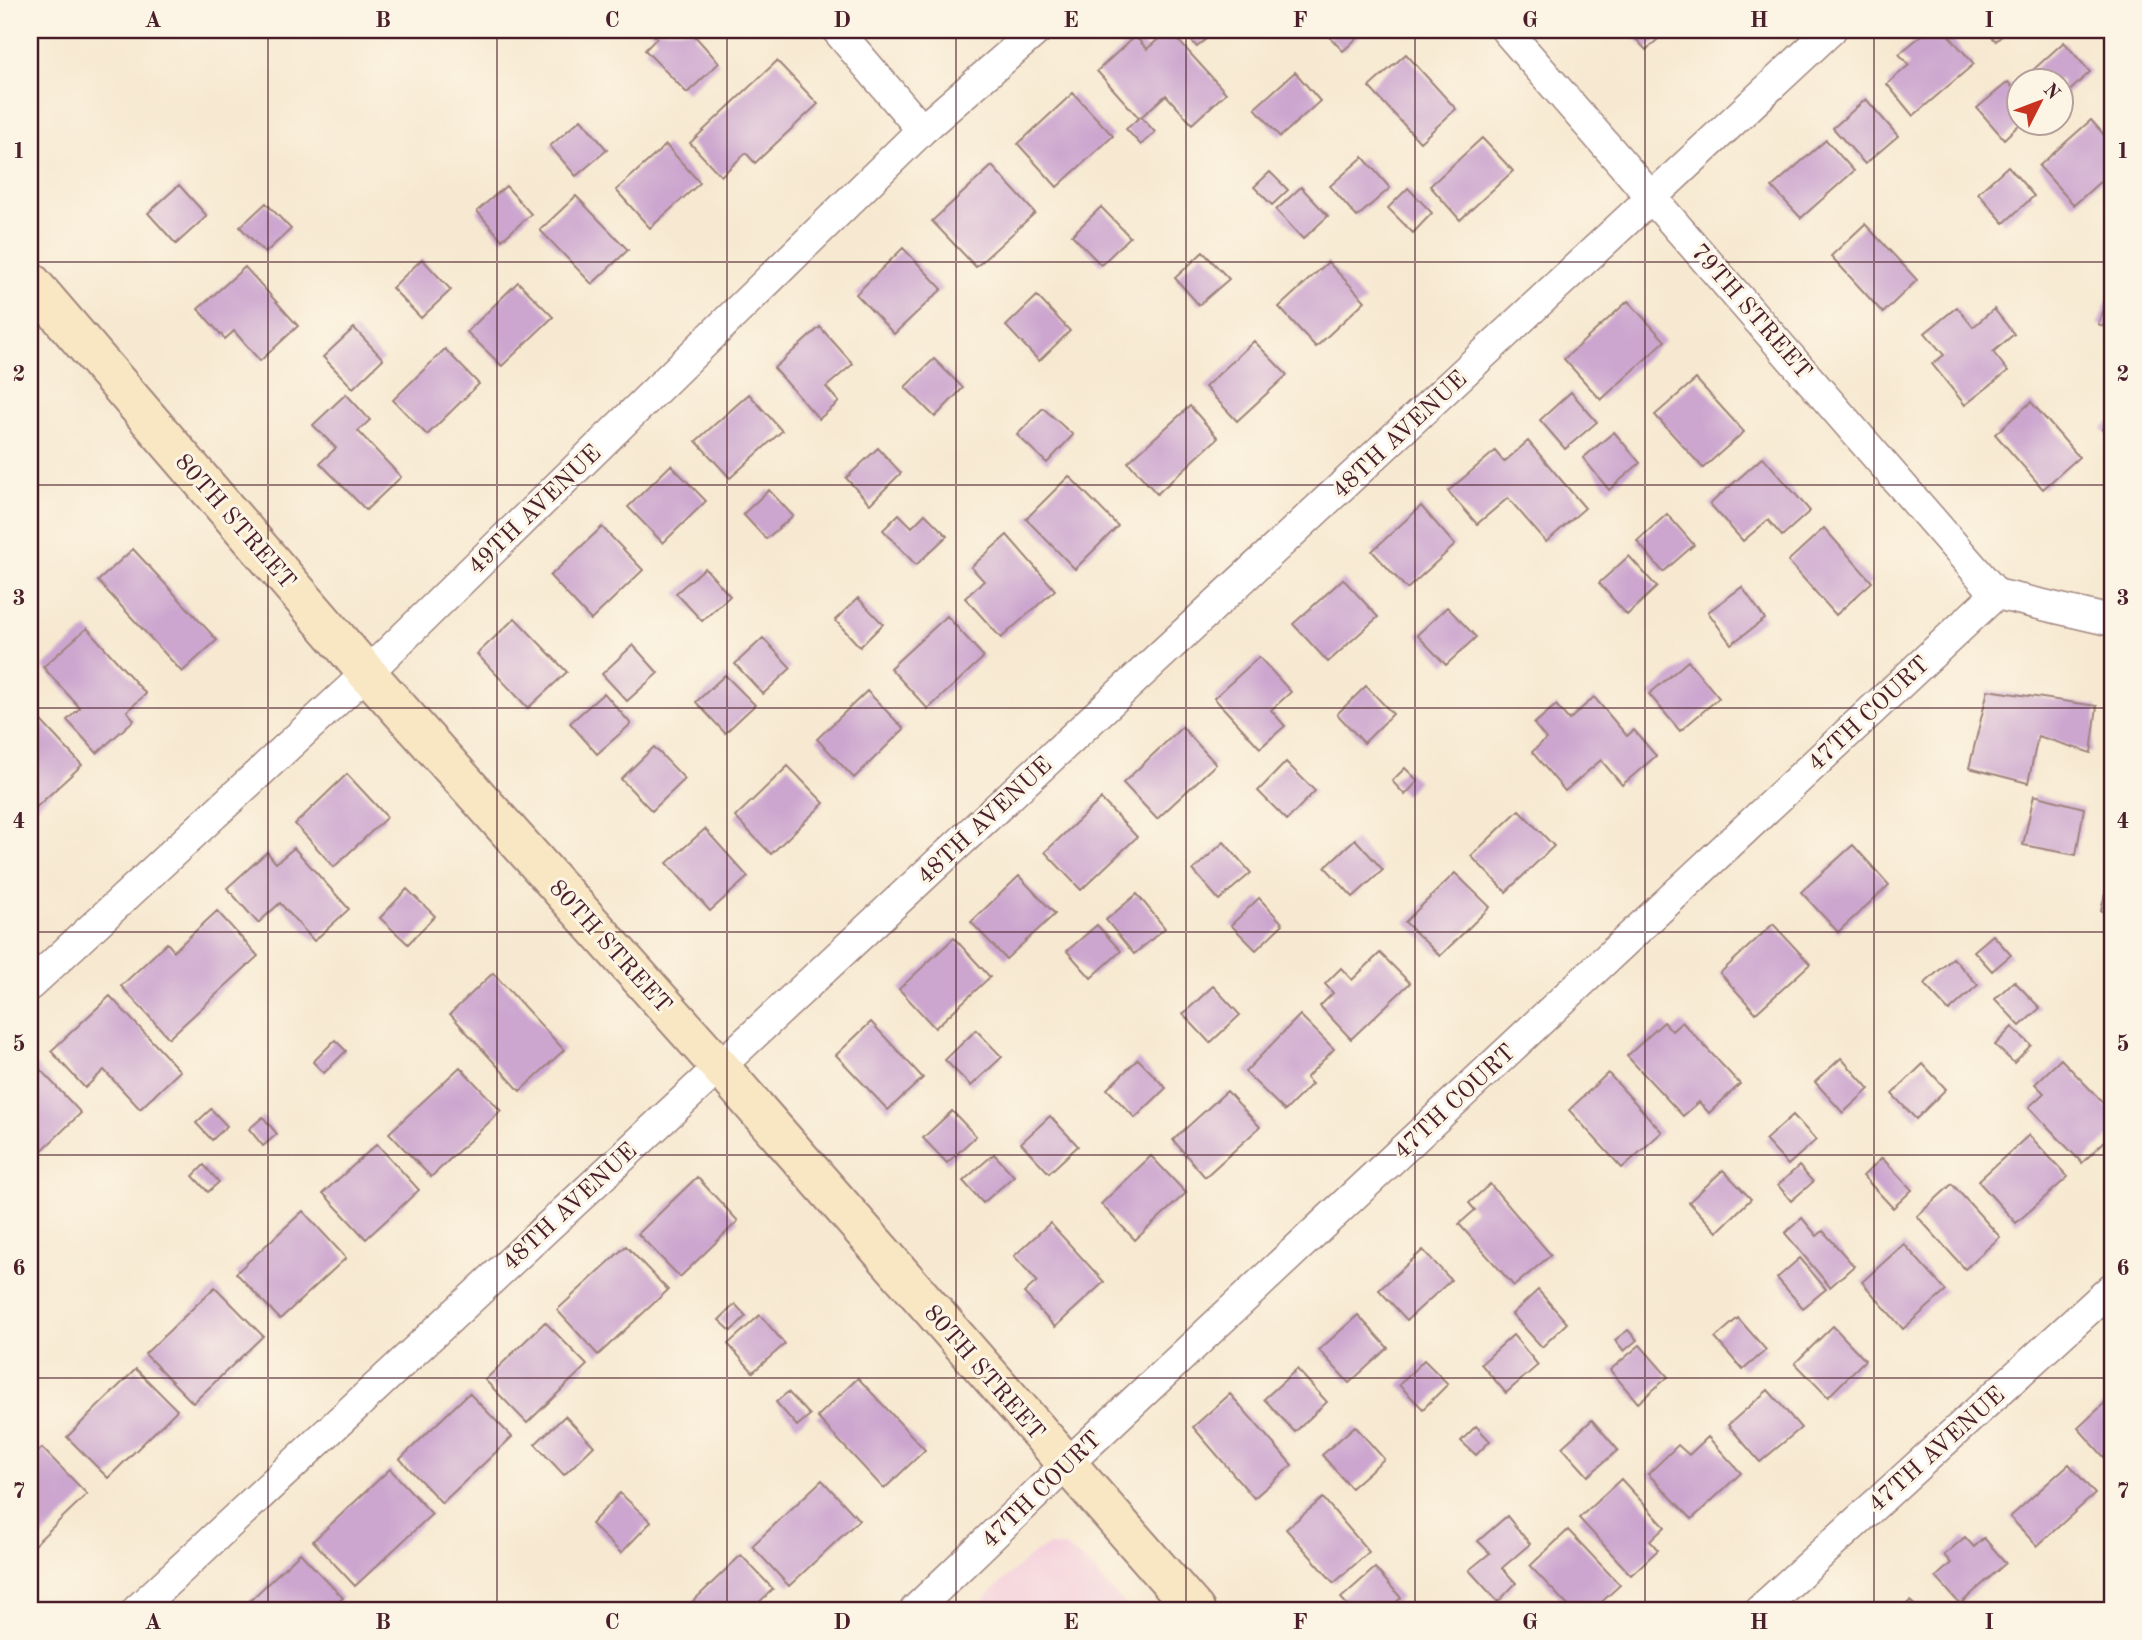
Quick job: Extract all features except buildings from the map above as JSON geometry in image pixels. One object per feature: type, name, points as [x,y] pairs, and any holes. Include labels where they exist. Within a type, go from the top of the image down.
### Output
[{"type":"street","points":[[837,30],[922,130]]},
{"type":"street","name":"49TH AVENUE","points":[[30,985],[367,673],[922,130],[1037,30]]},
{"type":"street","name":"79TH STREET","points":[[1506,30],[1996,594]]},
{"type":"street","name":"48TH AVENUE","points":[[137,1610],[1831,30]]},
{"type":"street","name":"80TH STREET","points":[[30,281],[367,673],[719,1066],[1195,1610]]},
{"type":"street","points":[[1996,594],[2112,621]]},
{"type":"street","name":"47TH COURT","points":[[915,1610],[1066,1465],[1996,594]]},
{"type":"street","name":"47TH AVENUE","points":[[1760,1610],[2112,1288]]},
{"type":"shaded area","points":[[1049,1546],[1066,1547],[1088,1564],[1129,1610],[972,1610],[1032,1554]]}]
